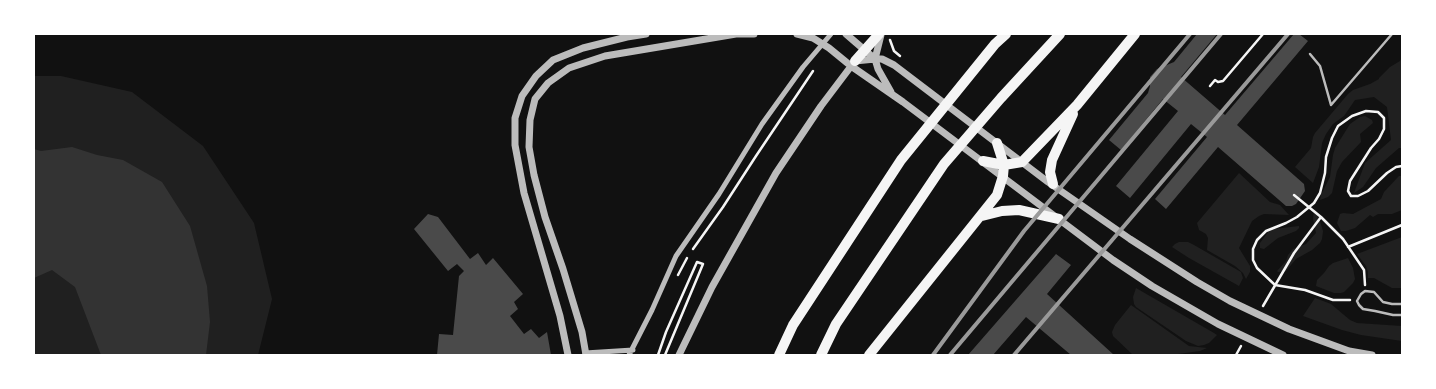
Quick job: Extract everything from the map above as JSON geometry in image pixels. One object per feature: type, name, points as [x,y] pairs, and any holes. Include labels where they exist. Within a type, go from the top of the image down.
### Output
[{"type":"highway","points":[[853,64],[880,34]]},
{"type":"highway","points":[[778,355],[793,325],[901,160],[995,44],[1006,34]]},
{"type":"highway","points":[[821,355],[836,324],[944,164],[1000,98],[1060,34]]},
{"type":"highway","points":[[1003,171],[1022,162],[1077,105],[1135,34]]},
{"type":"highway","points":[[1051,181],[1052,160],[1077,105]]},
{"type":"highway","points":[[869,355],[997,195],[1003,171],[997,143]]},
{"type":"highway","points":[[983,161],[1003,171]]},
{"type":"highway","points":[[982,216],[1010,210],[1059,219]]},
{"type":"street","points":[[568,355],[560,316],[524,193],[516,145],[516,118],[522,96],[536,76],[553,60],[583,48],[646,34]]},
{"type":"street","points":[[754,34],[736,34],[605,56],[570,68],[548,83],[535,100],[530,120],[529,147],[534,175],[582,332],[586,354],[631,353],[676,256],[719,194],[768,117],[804,66],[832,34]]},
{"type":"street","points":[[797,34],[813,38],[853,64],[983,161]]},
{"type":"street","points":[[846,34],[875,59]]},
{"type":"street","points":[[880,34],[875,59],[878,69],[891,93]]},
{"type":"street","points":[[679,355],[712,288],[776,173],[821,106],[853,64],[875,59],[882,59],[894,65],[1022,162],[1170,266],[1230,301],[1289,329],[1349,351],[1372,355]]},
{"type":"street","points":[[1003,171],[1034,200],[1113,260],[1152,286],[1218,324],[1280,354]]},
{"type":"lane","points":[[1310,54],[1320,66],[1331,105],[1392,34]]},
{"type":"lane","points":[[1402,304],[1383,302],[1374,292],[1365,291],[1357,301],[1362,309],[1402,315]]},
{"type":"path","points":[[1210,86],[1215,80],[1218,82],[1223,81],[1263,34]]},
{"type":"path","points":[[890,36],[894,50],[901,57]]},
{"type":"path","points":[[692,250],[723,207],[818,64]]},
{"type":"path","points":[[1357,301],[1333,300],[1305,290],[1276,285],[1256,268],[1253,260],[1253,249],[1257,240],[1266,231],[1291,220],[1314,203],[1320,193],[1325,173],[1326,157],[1332,138],[1338,126],[1352,116],[1366,111],[1378,112],[1384,118],[1384,129],[1350,182],[1348,191],[1351,196],[1358,196],[1368,191],[1387,173],[1396,167],[1402,166]]},
{"type":"path","points":[[1294,196],[1321,217],[1343,239],[1364,270],[1365,291]]},
{"type":"path","points":[[1267,299],[1294,253],[1321,217]]},
{"type":"path","points":[[1348,248],[1402,225]]},
{"type":"path","points":[[678,275],[687,257]]},
{"type":"path","points":[[658,355],[666,332],[697,262],[703,264],[665,355]]},
{"type":"path","points":[[1236,355],[1241,346]]},
{"type":"shaded area","points":[[1402,57],[1402,148],[1399,148],[1376,168],[1363,187],[1354,193],[1365,163],[1391,140],[1387,107],[1374,97],[1355,100],[1344,116],[1333,124],[1326,134],[1322,143],[1319,167],[1313,183],[1295,167],[1311,148],[1315,133],[1348,94],[1379,79],[1390,67],[1400,61]]},
{"type":"shaded area","points":[[34,76],[61,76],[132,92],[203,146],[254,223],[272,299],[258,355],[34,355]]},
{"type":"shaded area","points":[[1365,116],[1372,120],[1373,123],[1360,134],[1361,142],[1342,162],[1337,171],[1332,193],[1320,200],[1330,177],[1335,148],[1350,124]]},
{"type":"shaded area","points":[[72,147],[97,155],[123,160],[162,182],[190,226],[207,286],[210,322],[206,355],[101,355],[75,287],[52,270],[34,278],[34,149],[41,151]]},
{"type":"shaded area","points":[[1239,173],[1270,202],[1280,205],[1289,215],[1264,214],[1252,221],[1239,248],[1250,266],[1250,272],[1246,279],[1243,273],[1235,266],[1207,250],[1208,238],[1206,234],[1199,230],[1197,223]]},
{"type":"shaded area","points":[[1399,176],[1402,176],[1402,210],[1392,214],[1378,214],[1373,217],[1370,215],[1355,228],[1341,231],[1337,223],[1340,214],[1353,214],[1381,199],[1384,192]]},
{"type":"shaded area","points":[[1315,209],[1323,231],[1320,243],[1296,259],[1286,271],[1278,272],[1293,249],[1306,244],[1316,233],[1313,219]]},
{"type":"shaded area","points":[[1299,226],[1296,231],[1278,238],[1264,249],[1260,248],[1260,243],[1268,232],[1274,229]]},
{"type":"shaded area","points":[[1402,237],[1402,288],[1392,288],[1374,278],[1368,278],[1366,266],[1357,254]]},
{"type":"shaded area","points":[[1179,242],[1188,242],[1241,272],[1243,278],[1239,286],[1172,247]]},
{"type":"shaded area","points":[[1348,258],[1353,268],[1355,279],[1344,292],[1334,293],[1316,286],[1317,280],[1329,266]]},
{"type":"shaded area","points":[[1136,288],[1217,335],[1204,345],[1198,346],[1186,341],[1136,307],[1133,297]]},
{"type":"shaded area","points":[[1315,298],[1331,304],[1350,320],[1357,323],[1402,326],[1402,341],[1361,335],[1303,316]]},
{"type":"shaded area","points":[[1131,305],[1189,346],[1207,348],[1200,351],[1171,355],[1133,355],[1113,336],[1112,332],[1115,325]]},
{"type":"building","points":[[1197,34],[1217,34],[1181,77],[1225,115],[1294,34],[1299,34],[1308,41],[1237,125],[1304,184],[1305,191],[1296,204],[1286,206],[1218,147],[1166,209],[1155,199],[1207,137],[1191,124],[1130,198],[1116,186],[1178,111],[1163,99],[1121,150],[1109,140],[1148,93],[1150,77],[1157,69],[1174,62]]},
{"type":"building","points":[[428,214],[438,217],[470,259],[478,253],[486,265],[493,258],[523,294],[514,302],[518,309],[510,316],[524,334],[531,329],[539,338],[547,332],[551,355],[437,355],[439,334],[453,335],[459,276],[464,271],[457,264],[448,271],[414,229]]},
{"type":"building","points":[[1056,254],[1071,265],[1047,294],[1114,355],[1071,355],[1026,317],[993,355],[968,355]]},
{"type":"railway","points":[[933,355],[1024,231],[1190,34]]},
{"type":"railway","points":[[950,355],[1221,34]]},
{"type":"railway","points":[[1014,355],[1288,34]]}]
